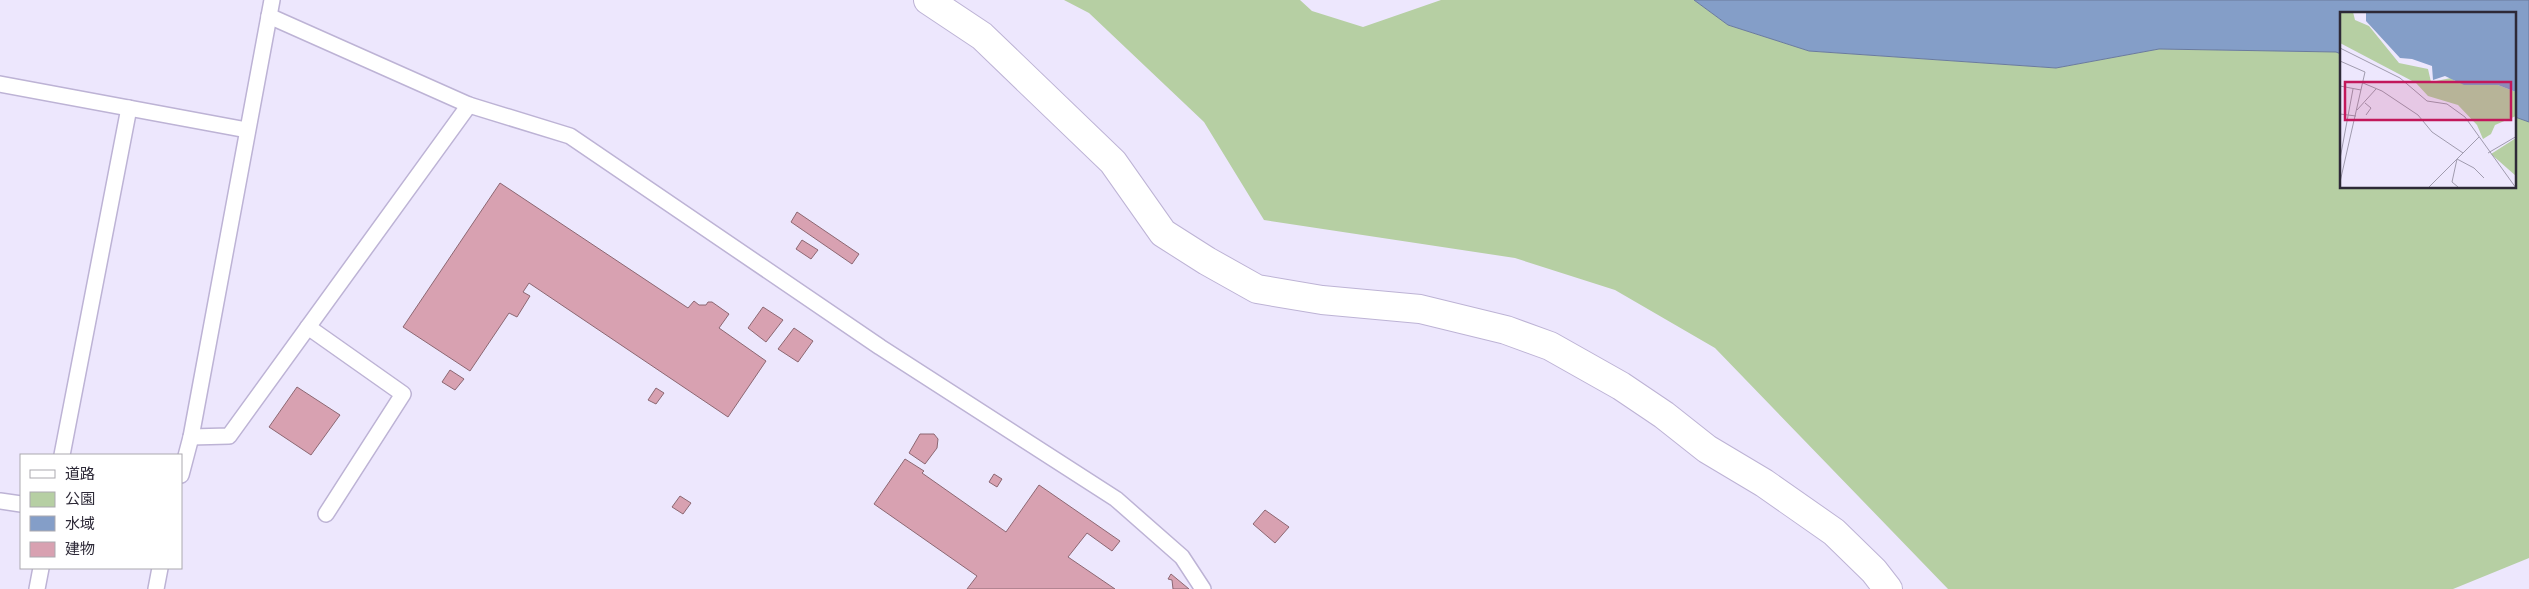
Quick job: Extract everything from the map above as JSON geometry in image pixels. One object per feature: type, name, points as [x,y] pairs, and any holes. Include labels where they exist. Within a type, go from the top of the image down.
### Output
[{"type":"street","points":[[928,0],[982,36],[1113,162],[1163,233],[1206,261],[1257,289],[1322,300],[1420,309],[1506,330],[1550,346],[1621,386],[1707,449],[1764,483],[1834,532],[1874,572],[1888,589]]},
{"type":"lane","points":[[182,471],[191,438],[272,0]]},
{"type":"lane","points":[[269,16],[469,104],[570,136],[880,347],[1116,499],[1182,557],[1203,589]]},
{"type":"lane","points":[[0,84],[247,130]]},
{"type":"lane","points":[[191,438],[229,436],[469,104]]},
{"type":"lane","points":[[62,454],[129,108]]},
{"type":"lane","points":[[308,327],[404,394],[326,514]]},
{"type":"lane","points":[[0,500],[20,504]]},
{"type":"lane","points":[[37,589],[41,569]]},
{"type":"lane","points":[[156,589],[160,569]]},
{"type":"green space","points":[[1064,0],[1300,0],[1312,11],[1363,27],[1441,0],[1694,0],[1728,25],[1809,51],[2056,68],[2159,49],[2336,52],[2340,53],[2340,189],[2516,189],[2516,117],[2529,122],[2529,558],[2453,589],[1948,589],[1715,348],[1615,290],[1515,258],[1264,220],[1204,122],[1089,13]]},
{"type":"water","points":[[1694,0],[2529,0],[2529,122],[2516,117],[2516,12],[2340,12],[2340,54],[2159,49],[2056,68],[1809,51],[1728,25]]},
{"type":"building","points":[[500,183],[688,308],[694,301],[699,305],[706,305],[708,302],[712,302],[729,314],[719,328],[766,361],[728,417],[529,283],[523,292],[530,296],[517,317],[509,313],[470,371],[403,327]]},
{"type":"building","points":[[797,212],[859,254],[852,264],[791,222]]},
{"type":"building","points":[[802,240],[818,250],[811,259],[796,249]]},
{"type":"building","points":[[763,307],[783,320],[766,342],[748,328]]},
{"type":"building","points":[[794,328],[813,341],[798,362],[778,349]]},
{"type":"building","points":[[450,370],[464,379],[455,390],[442,382]]},
{"type":"building","points":[[297,387],[340,415],[311,455],[269,427]]},
{"type":"building","points":[[656,388],[664,393],[656,404],[648,400]]},
{"type":"building","points":[[920,434],[934,434],[938,439],[937,448],[925,464],[909,453]]},
{"type":"building","points":[[905,459],[1006,532],[1039,485],[1120,541],[1112,551],[1087,533],[1068,557],[1115,589],[967,589],[977,576],[874,504]]},
{"type":"building","points":[[994,474],[1002,479],[997,487],[989,482]]},
{"type":"building","points":[[680,496],[691,503],[683,514],[672,507]]},
{"type":"building","points":[[1265,510],[1289,527],[1275,543],[1253,524]]},
{"type":"building","points":[[1171,574],[1189,589],[1173,589],[1172,580],[1168,579]]}]
